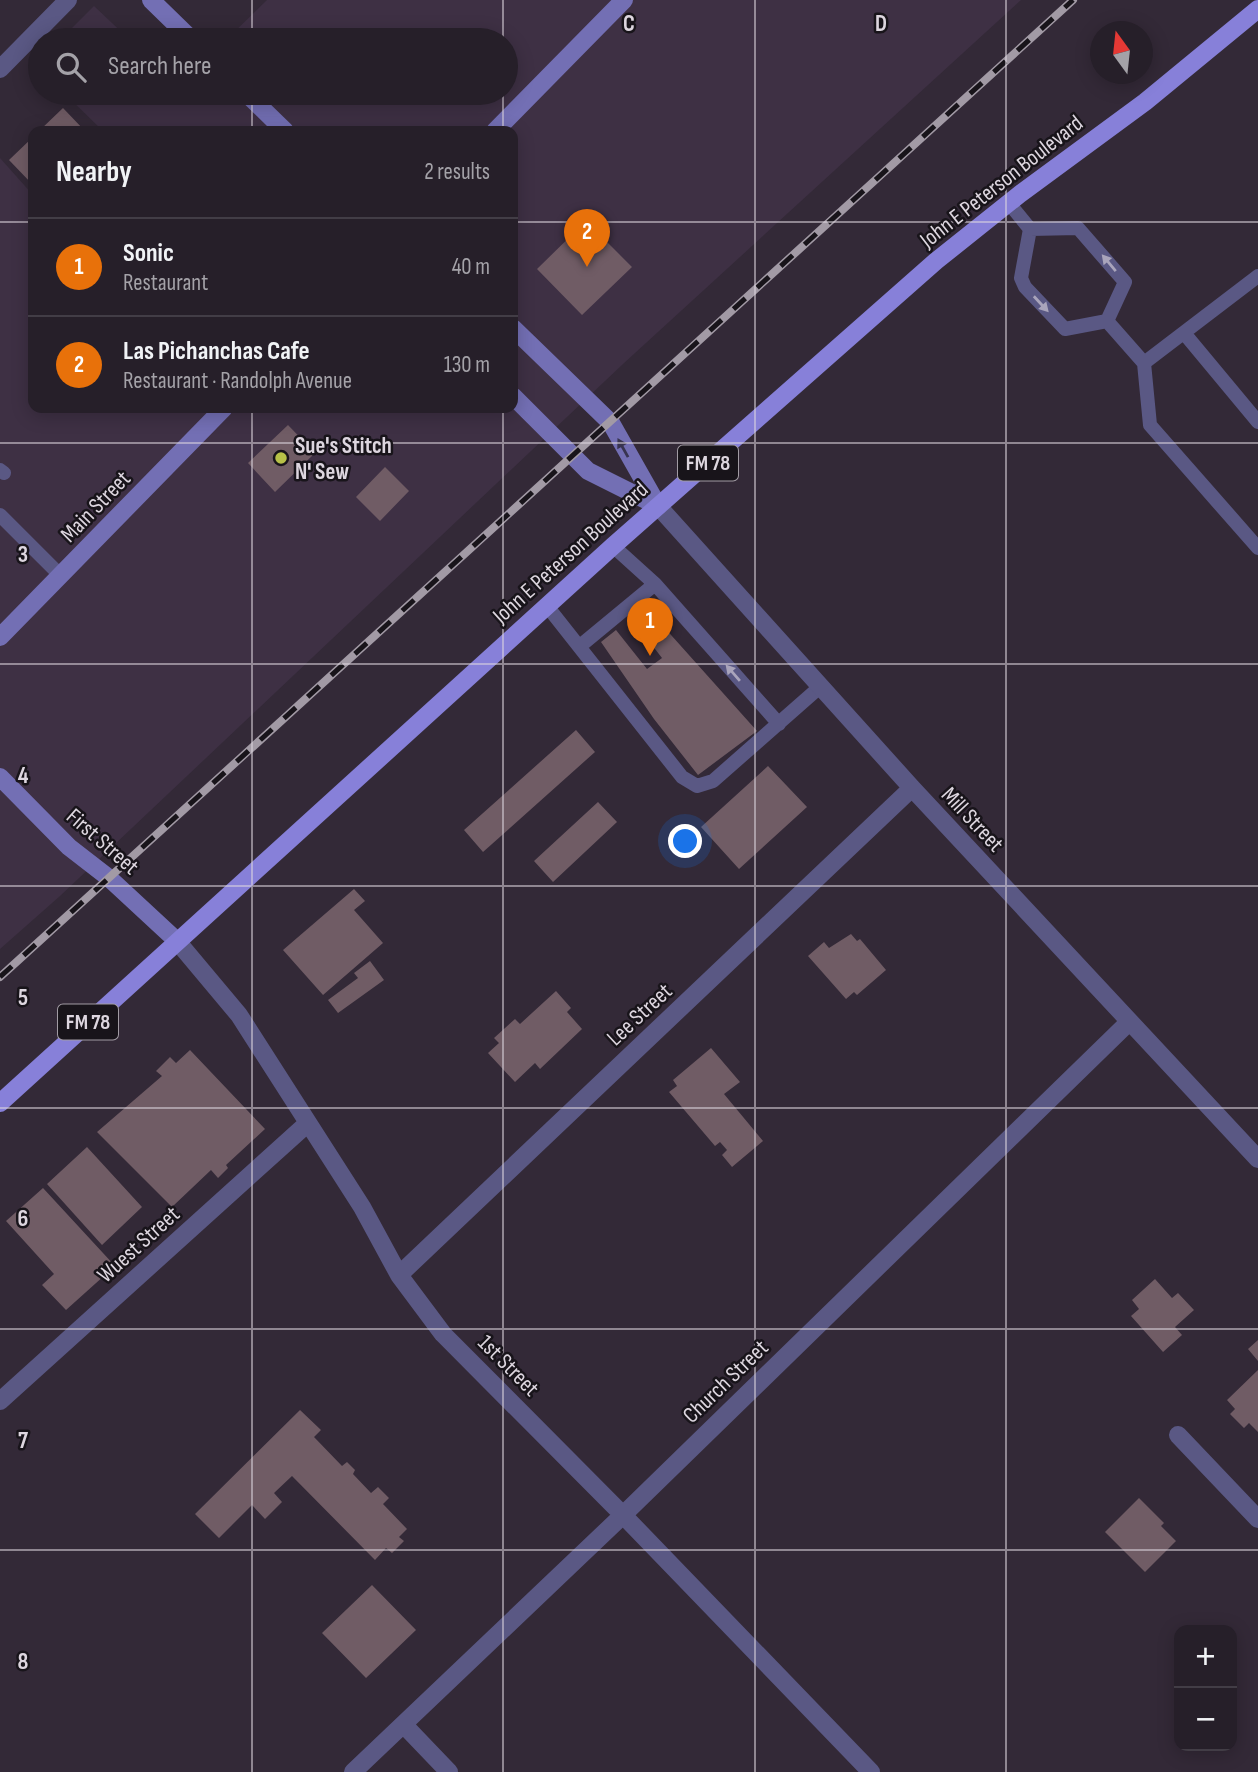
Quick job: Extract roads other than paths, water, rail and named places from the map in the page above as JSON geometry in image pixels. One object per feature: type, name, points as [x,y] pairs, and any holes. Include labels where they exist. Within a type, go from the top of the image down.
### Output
[{"type":"main road","name":"John E Peterson Boulevard","points":[[0,1103],[613,546],[936,261],[1009,202],[1145,102],[1258,9]]},
{"type":"street","points":[[40,28],[68,0]]},
{"type":"street","points":[[151,0],[180,28]]},
{"type":"street","points":[[500,126],[624,0]]},
{"type":"street","points":[[0,69],[28,41]]},
{"type":"street","points":[[258,105],[280,126]]},
{"type":"street","points":[[518,333],[611,423],[659,506]]},
{"type":"street","points":[[518,401],[588,471],[659,506]]},
{"type":"street","name":"Main Street","points":[[0,637],[219,413]]},
{"type":"street","name":"Mill Street","points":[[659,506],[912,788],[1258,1159]]},
{"type":"street","name":"First Street","points":[[0,777],[69,847],[109,878],[177,941]]},
{"type":"street","name":"Lee Street","points":[[399,1275],[912,788]]},
{"type":"street","name":"1st Street","points":[[177,941],[239,1015],[362,1207],[399,1275],[443,1334],[623,1515],[871,1772]]},
{"type":"street","name":"Church Street","points":[[353,1772],[623,1515],[1129,1021]]},
{"type":"street","name":"Wuest Street","points":[[0,1401],[308,1123]]},
{"type":"street","points":[[1178,1435],[1258,1519]]},
{"type":"street","points":[[404,1725],[449,1772]]},
{"type":"lane","points":[[1009,202],[1030,229],[1021,278],[1025,287],[1065,329],[1107,321]]},
{"type":"lane","points":[[1030,229],[1078,228],[1125,282],[1107,321]]},
{"type":"lane","points":[[1144,363],[1258,276]]},
{"type":"lane","points":[[1107,321],[1144,363],[1150,425],[1258,548]]},
{"type":"lane","points":[[1184,333],[1258,422]]},
{"type":"lane","points":[[0,515],[61,576]]},
{"type":"lane","points":[[613,546],[655,584],[779,724]]},
{"type":"lane","points":[[580,646],[655,584]]},
{"type":"lane","points":[[547,606],[682,777],[697,786],[713,780],[821,687]]},
{"type":"railway","points":[[0,977],[1073,0]]},
{"type":"place","name":"Las Pichanchas Cafe","points":[[587,267]]},
{"type":"place","name":"Sue's Stitch N' Sew","points":[[281,458]]},
{"type":"place","name":"Sonic","points":[[650,656]]}]
